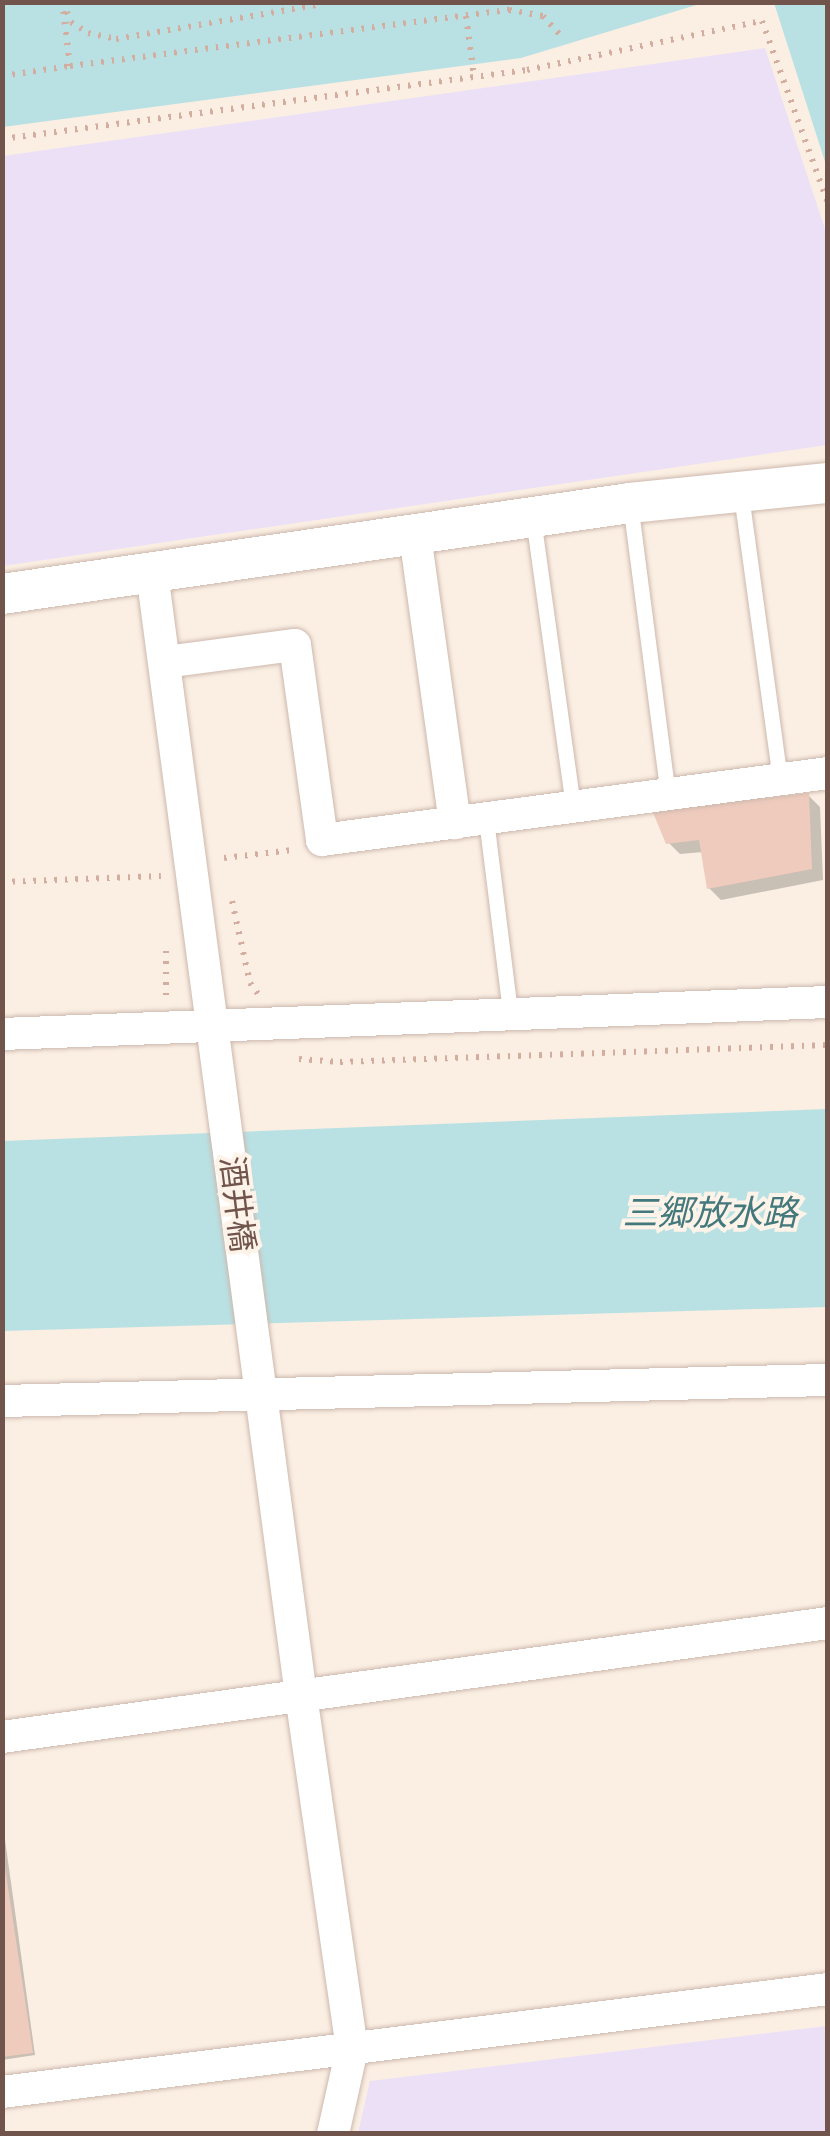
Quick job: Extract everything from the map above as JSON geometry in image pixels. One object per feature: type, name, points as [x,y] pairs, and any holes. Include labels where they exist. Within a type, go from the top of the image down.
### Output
[{"type":"street","points":[[2,594],[630,503],[828,483]]},
{"type":"street","points":[[415,534],[471,821]]},
{"type":"street","name":"酒井橋","points":[[152,574],[300,1696],[352,2049]]},
{"type":"street","points":[[166,662],[296,645],[322,840],[828,773]]},
{"type":"street","points":[[2,1034],[216,1042],[510,1014],[828,1002]]},
{"type":"street","points":[[2,1401],[828,1380]]},
{"type":"street","points":[[2,1737],[828,1623]]},
{"type":"street","points":[[2,2092],[828,1988]]},
{"type":"street","points":[[333,2134],[352,2049]]},
{"type":"lane","points":[[741,491],[780,779]]},
{"type":"lane","points":[[630,503],[668,794]]},
{"type":"lane","points":[[533,518],[573,807]]},
{"type":"lane","points":[[471,821],[510,1014]]},
{"type":"path","points":[[62,2],[71,22],[88,33],[116,39],[322,4]]},
{"type":"path","points":[[62,2],[70,66]]},
{"type":"path","points":[[2,76],[525,9],[555,25],[562,37]]},
{"type":"path","points":[[466,16],[474,77]]},
{"type":"path","points":[[2,139],[474,77],[762,21],[828,203]]},
{"type":"path","points":[[219,839],[226,869]]},
{"type":"path","points":[[224,858],[300,849],[322,840]]},
{"type":"path","points":[[161,858],[162,889]]},
{"type":"path","points":[[2,882],[162,876]]},
{"type":"path","points":[[230,892],[250,983],[259,995],[278,995]]},
{"type":"path","points":[[162,1003],[169,993],[165,944]]},
{"type":"path","points":[[287,1058],[340,1062],[828,1045]]},
{"type":"shaded area","points":[[765,48],[827,235],[827,445],[3,566],[3,156]]},
{"type":"shaded area","points":[[827,2026],[827,2133],[358,2133],[370,2081]]},
{"type":"water","points":[[2,3],[703,3],[521,58],[3,127]]},
{"type":"water","points":[[774,3],[827,3],[827,168],[819,143]]},
{"type":"water","name":"三郷放水路","points":[[827,1109],[827,1307],[3,1331],[2,1141]]},
{"type":"building","points":[[809,793],[812,869],[707,889],[699,840],[666,844],[652,810]]},
{"type":"building","points":[[2,1848],[33,2053],[2,2057]]}]
